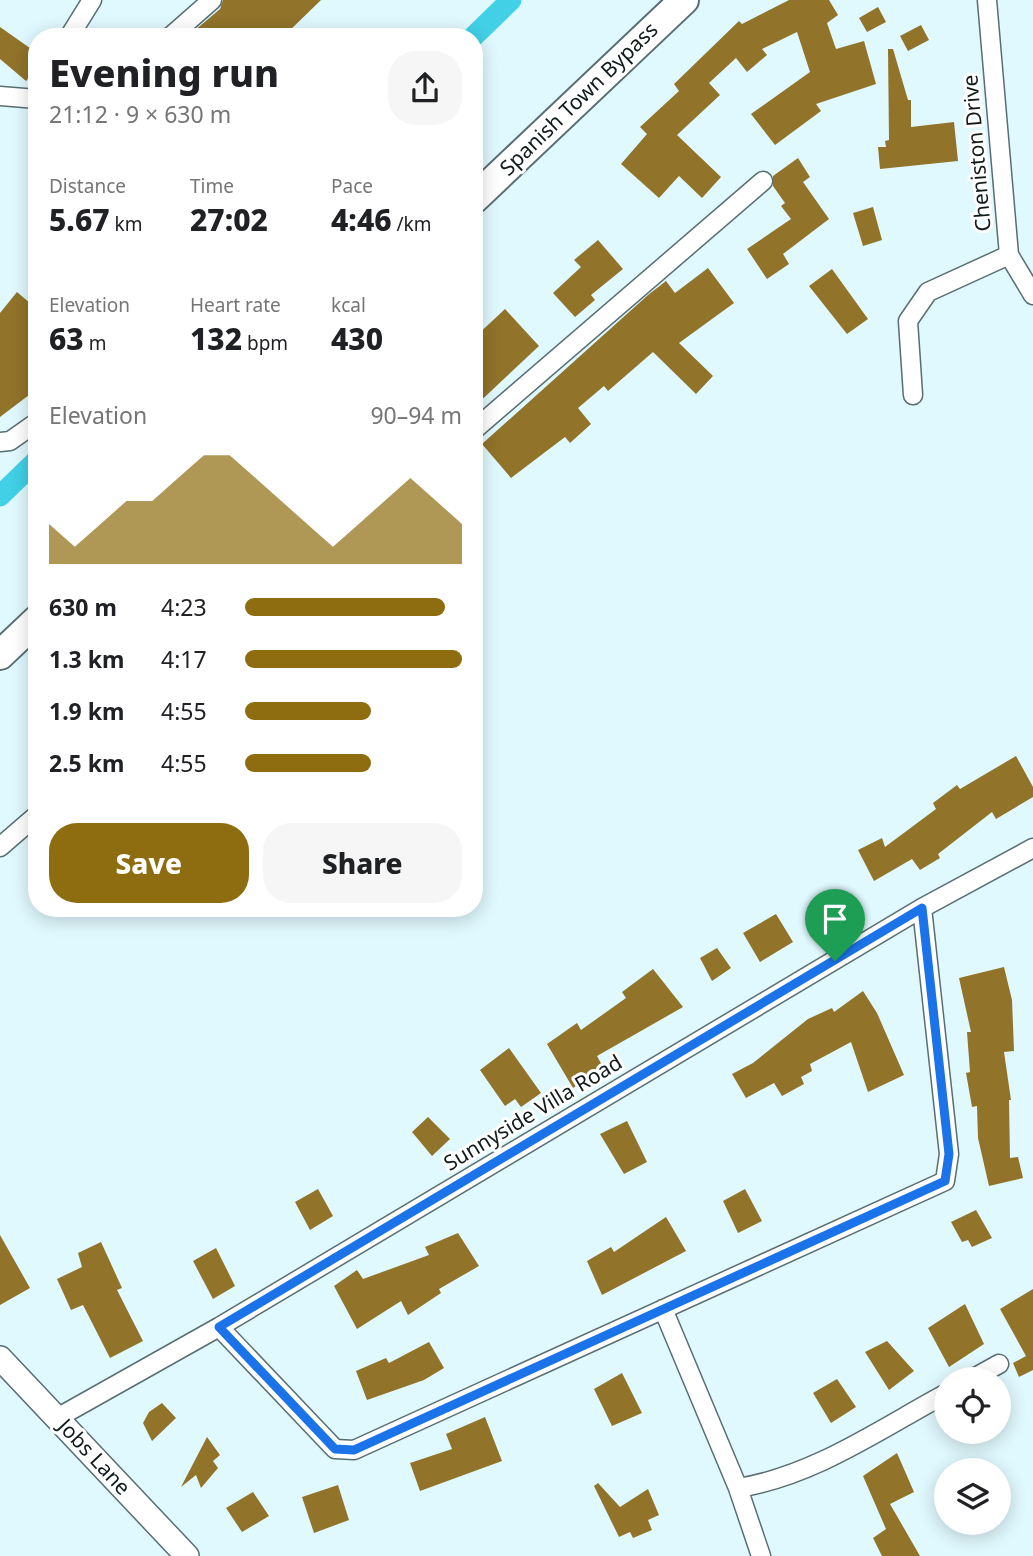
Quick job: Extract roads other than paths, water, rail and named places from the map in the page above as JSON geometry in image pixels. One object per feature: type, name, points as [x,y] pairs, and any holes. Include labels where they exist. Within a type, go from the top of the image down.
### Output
[{"type":"main road","name":"Spanish Town Bypass","points":[[483,190],[684,0]]},
{"type":"main road","points":[[0,655],[28,629]]},
{"type":"street","points":[[75,28],[92,0]]},
{"type":"street","points":[[180,28],[212,0]]},
{"type":"street","name":"Cheniston Drive","points":[[987,0],[1009,255],[1033,295]]},
{"type":"street","points":[[0,96],[28,96]]},
{"type":"street","points":[[483,422],[762,181]]},
{"type":"street","points":[[913,395],[908,321],[928,292],[1009,255]]},
{"type":"street","points":[[0,442],[10,441],[28,428]]},
{"type":"street","points":[[0,847],[28,823]]},
{"type":"street","name":"Sunnyside Villa Road","points":[[57,1418],[219,1327],[922,908],[1033,848]]},
{"type":"street","points":[[219,1327],[335,1449],[354,1450],[945,1181],[949,1154],[922,908]]},
{"type":"street","points":[[663,1310],[738,1488],[761,1556]]},
{"type":"street","name":"Jobs Lane","points":[[0,1358],[187,1556]]},
{"type":"street","points":[[994,1367],[999,1364]]},
{"type":"street","points":[[738,1488],[768,1483],[802,1471],[934,1400]]},
{"type":"waterway","points":[[482,28],[511,0]]},
{"type":"waterway","points":[[0,496],[28,469]]}]
